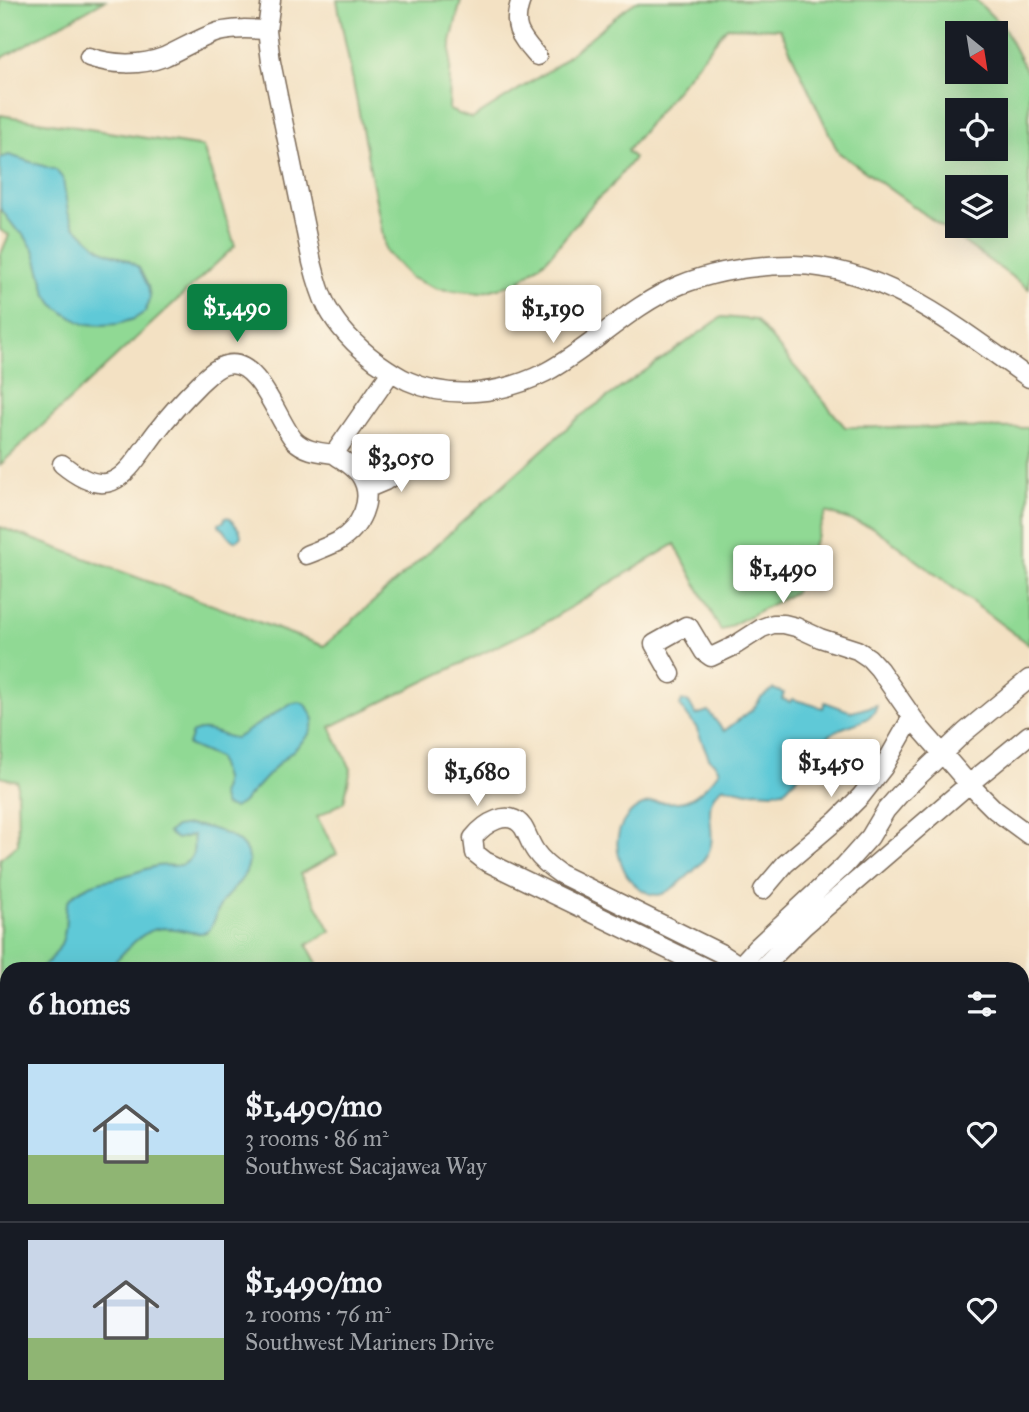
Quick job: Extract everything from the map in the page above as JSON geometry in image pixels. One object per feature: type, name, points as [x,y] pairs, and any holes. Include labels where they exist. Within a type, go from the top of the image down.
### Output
[{"type":"street","points":[[271,0],[267,30],[281,114],[312,262],[321,292],[327,307],[345,334],[367,355],[409,382],[456,393],[504,388],[547,371],[640,306],[679,285],[723,272],[793,265],[852,274],[877,282],[927,308],[1029,378]]},
{"type":"street","points":[[520,0],[516,26],[537,57]]},
{"type":"street","points":[[89,57],[103,62],[152,61],[214,33],[236,29],[267,30]]},
{"type":"street","points":[[62,464],[87,481],[100,484],[113,482],[131,467],[158,429],[188,395],[213,371],[222,365],[233,363],[244,368],[265,388],[286,429],[296,441],[308,450],[334,454],[359,474],[366,489],[366,504],[355,526],[338,541],[306,555]]},
{"type":"street","points":[[334,454],[391,372]]},
{"type":"street","points":[[366,489],[385,481],[416,461]]},
{"type":"street","points":[[671,674],[654,644],[683,626],[689,627],[704,652],[711,657],[773,624],[784,624],[858,650],[869,657],[879,669],[912,717],[969,784],[995,810],[1029,835]]},
{"type":"street","points":[[745,962],[785,920],[844,866],[870,837],[886,810],[900,794],[965,732],[1029,680]]},
{"type":"street","points":[[763,890],[785,864],[862,796],[883,768],[912,717]]},
{"type":"street","points":[[768,962],[804,926],[1029,735]]},
{"type":"street","points":[[693,962],[485,861],[475,853],[473,838],[490,823],[511,818],[522,826],[541,859],[560,874],[722,954],[732,962]]},
{"type":"green space","points":[[0,0],[105,0],[0,59]]},
{"type":"green space","points":[[337,0],[461,0],[451,42],[449,110],[472,119],[556,66],[639,0],[976,0],[997,21],[945,21],[945,84],[1008,84],[1008,36],[1029,76],[1029,289],[958,238],[1008,238],[1008,175],[945,175],[945,229],[838,152],[780,29],[727,27],[627,151],[634,158],[611,187],[594,202],[548,258],[517,283],[480,293],[438,289],[411,278],[386,252]]},
{"type":"green space","points":[[0,115],[203,147],[235,246],[0,465],[0,256],[9,235],[0,230]]},
{"type":"green space","points":[[722,317],[756,320],[845,427],[1029,428],[1029,645],[874,528],[826,512],[795,592],[721,631],[675,544],[541,625],[330,727],[351,769],[344,802],[317,817],[337,854],[300,874],[331,931],[307,945],[316,962],[0,962],[0,859],[18,844],[17,781],[0,777],[0,527],[324,646],[579,417]]},
{"type":"water","points":[[9,155],[56,170],[63,179],[68,212],[74,226],[100,249],[139,268],[150,297],[145,312],[118,324],[84,324],[53,304],[46,293],[35,252],[0,208],[0,158]]},
{"type":"water","points":[[225,517],[230,518],[240,531],[239,539],[233,540],[219,526]]},
{"type":"water","points":[[773,689],[784,693],[782,699],[790,702],[792,699],[823,708],[825,702],[852,712],[877,705],[871,716],[836,731],[822,742],[799,765],[804,770],[784,791],[748,792],[724,787],[716,793],[710,809],[711,846],[704,860],[670,890],[654,895],[642,890],[629,878],[619,856],[618,837],[625,820],[646,804],[679,802],[692,798],[705,788],[719,771],[709,758],[696,727],[680,706],[682,701],[689,702],[696,715],[708,711],[724,731],[753,709],[761,698]]},
{"type":"water","points":[[300,702],[307,706],[314,719],[310,733],[242,803],[234,808],[225,806],[221,794],[224,779],[218,758],[188,745],[192,733],[208,730],[236,738],[290,704]]},
{"type":"water","points":[[189,825],[229,835],[238,841],[248,856],[244,876],[221,904],[209,930],[200,933],[168,928],[150,931],[115,962],[47,962],[64,935],[68,902],[78,892],[95,883],[157,866],[177,866],[190,859],[194,846],[193,835],[177,839],[168,833],[176,827]]}]
